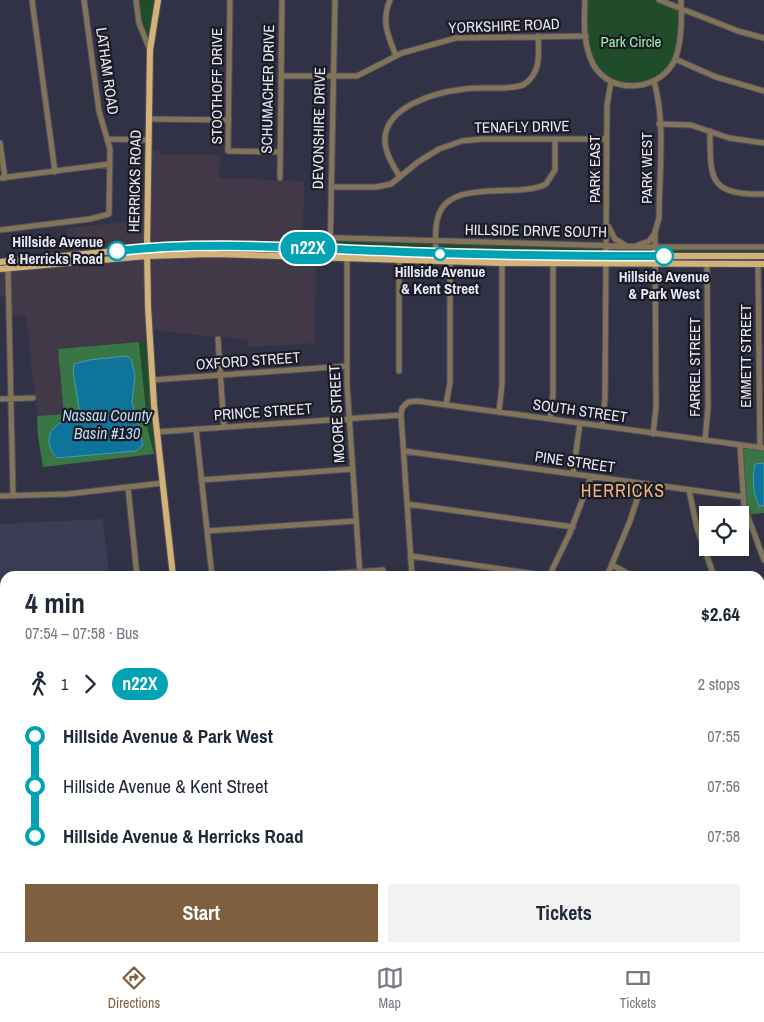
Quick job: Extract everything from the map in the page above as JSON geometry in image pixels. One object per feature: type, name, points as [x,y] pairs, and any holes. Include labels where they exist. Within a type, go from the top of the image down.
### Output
[{"type":"main road","name":"HERRICKS ROAD","points":[[158,0],[150,50],[147,256],[152,380],[172,571]]},
{"type":"main road","points":[[0,269],[8,265],[147,248],[230,246],[436,253],[764,256]]},
{"type":"main road","points":[[0,262],[8,265],[147,256],[233,254],[502,263],[761,264]]},
{"type":"street","points":[[32,0],[56,172]]},
{"type":"street","name":"LATHAM ROAD","points":[[0,230],[107,216],[109,212],[110,149],[99,111],[84,0]]},
{"type":"street","points":[[136,0],[139,23],[150,50]]},
{"type":"street","name":"STOOTHOFF DRIVE","points":[[230,0],[228,151],[280,152]]},
{"type":"street","name":"SCHUMACHER DRIVE","points":[[280,178],[282,0]]},
{"type":"street","name":"DEVONSHIRE DRIVE","points":[[330,257],[335,0]]},
{"type":"street","points":[[390,0],[385,18],[385,27],[396,56]]},
{"type":"street","points":[[585,0],[586,36],[594,66],[612,82],[633,86],[654,81],[675,58],[681,32],[682,0]]},
{"type":"street","points":[[659,0],[738,31],[764,38]]},
{"type":"street","points":[[400,177],[390,160],[385,143],[387,129],[395,116],[416,103],[449,92],[523,85],[532,79],[538,68],[538,36]]},
{"type":"street","name":"YORKSHIRE ROAD","points":[[281,76],[357,76],[396,56],[421,46],[456,38],[586,36]]},
{"type":"street","points":[[675,58],[716,77],[764,91]]},
{"type":"street","name":"PARK WEST","points":[[653,434],[656,408],[655,232],[659,218],[660,124],[658,95],[654,81]]},
{"type":"street","name":"PARK EAST","points":[[602,426],[605,398],[607,105],[612,82]]},
{"type":"street","points":[[149,119],[229,120]]},
{"type":"street","points":[[660,124],[691,124],[730,138],[764,143]]},
{"type":"street","points":[[710,131],[710,166],[718,184],[733,193],[764,194]]},
{"type":"street","points":[[107,139],[149,140]]},
{"type":"street","points":[[436,261],[439,214],[448,204],[460,196],[476,191],[532,190],[546,184],[554,170],[556,139]]},
{"type":"street","name":"TENAFLY DRIVE","points":[[331,186],[381,186],[390,184],[429,154],[462,141],[607,139]]},
{"type":"street","points":[[0,143],[2,178],[110,164]]},
{"type":"street","points":[[607,222],[615,239],[622,244],[632,246],[649,241],[655,232]]},
{"type":"street","name":"HILLSIDE DRIVE SOUTH","points":[[307,237],[606,246],[764,247]]},
{"type":"street","name":"MOORE STREET","points":[[347,250],[349,418],[360,571]]},
{"type":"street","points":[[399,260],[399,371]]},
{"type":"street","points":[[446,405],[450,382],[450,261]]},
{"type":"street","points":[[499,412],[502,384],[502,263]]},
{"type":"street","points":[[550,419],[553,394],[553,263]]},
{"type":"street","name":"FARREL STREET","points":[[705,440],[708,407],[707,264]]},
{"type":"street","name":"EMMETT STREET","points":[[761,264],[762,448]]},
{"type":"street","points":[[8,265],[13,495]]},
{"type":"street","points":[[218,339],[224,427]]},
{"type":"street","name":"OXFORD STREET","points":[[152,380],[347,366]]},
{"type":"street","points":[[0,399],[33,398]]},
{"type":"street","name":"SOUTH STREET","points":[[401,415],[402,408],[410,401],[762,448]]},
{"type":"street","points":[[401,415],[412,571]]},
{"type":"street","name":"PRINCE STREET","points":[[157,432],[401,415]]},
{"type":"street","points":[[573,474],[580,423]]},
{"type":"street","points":[[196,429],[211,571]]},
{"type":"street","points":[[740,445],[746,515],[764,560]]},
{"type":"street","name":"PINE STREET","points":[[404,451],[743,497]]},
{"type":"street","points":[[202,480],[353,469]]},
{"type":"street","points":[[551,571],[572,527],[591,476]]},
{"type":"street","points":[[0,496],[68,494],[163,483]]},
{"type":"street","points":[[609,571],[642,484]]},
{"type":"street","points":[[128,487],[136,571]]},
{"type":"street","points":[[690,490],[697,528],[712,571]]},
{"type":"street","points":[[407,504],[572,527]]},
{"type":"street","points":[[207,531],[356,521]]},
{"type":"street","points":[[411,556],[514,571]]},
{"type":"street","points":[[612,565],[623,571]]},
{"type":"street","points":[[377,571],[383,570]]},
{"type":"shaded area","points":[[149,150],[160,150],[160,154],[220,155],[219,178],[304,181],[303,237],[316,259],[315,343],[248,347],[247,340],[149,330],[149,341],[58,349],[64,414],[37,416],[26,315],[9,316],[7,296],[0,297],[0,269],[8,268],[8,261],[69,255],[66,228],[147,220]]},
{"type":"shaded area","points":[[103,519],[108,571],[0,571],[0,524]]},
{"type":"green space","points":[[137,0],[156,0],[151,33],[145,34]]},
{"type":"green space","name":"Park Circle","points":[[585,0],[659,0],[682,9],[675,59],[654,81],[633,86],[603,76],[590,57],[584,18]]},
{"type":"green space","points":[[303,237],[764,247],[764,256],[508,256],[310,248]]},
{"type":"green space","points":[[149,341],[160,454],[154,454],[148,431],[139,342]]},
{"type":"green space","points":[[139,342],[148,431],[154,454],[43,467],[37,416],[64,414],[58,349]],"holes":[[[126,356],[131,359],[135,376],[132,402],[143,445],[136,451],[123,451],[57,425],[79,416],[80,402],[74,373]]]},
{"type":"green space","points":[[740,445],[764,448],[764,463],[759,463],[754,469],[756,501],[759,506],[764,506],[764,513],[749,515],[749,506],[745,506]]},
{"type":"water","name":"Nassau County Basin #130","points":[[126,356],[131,359],[135,376],[132,402],[143,445],[136,451],[57,458],[50,447],[50,434],[58,424],[79,416],[74,364],[89,360]]},
{"type":"water","points":[[764,463],[764,506],[759,506],[754,491],[754,469],[755,464]]},
{"type":"bus line","name":"n22X","points":[[117,251],[147,248],[253,246],[508,256],[664,256]]},
{"type":"place","name":"Hillside Avenue & Herricks Road","points":[[117,251]]},
{"type":"place","name":"Hillside Avenue & Kent Street","points":[[440,254]]},
{"type":"place","name":"Hillside Avenue & Park West","points":[[664,256]]},
{"type":"district","name":"HERRICKS","points":[[623,491]]}]
